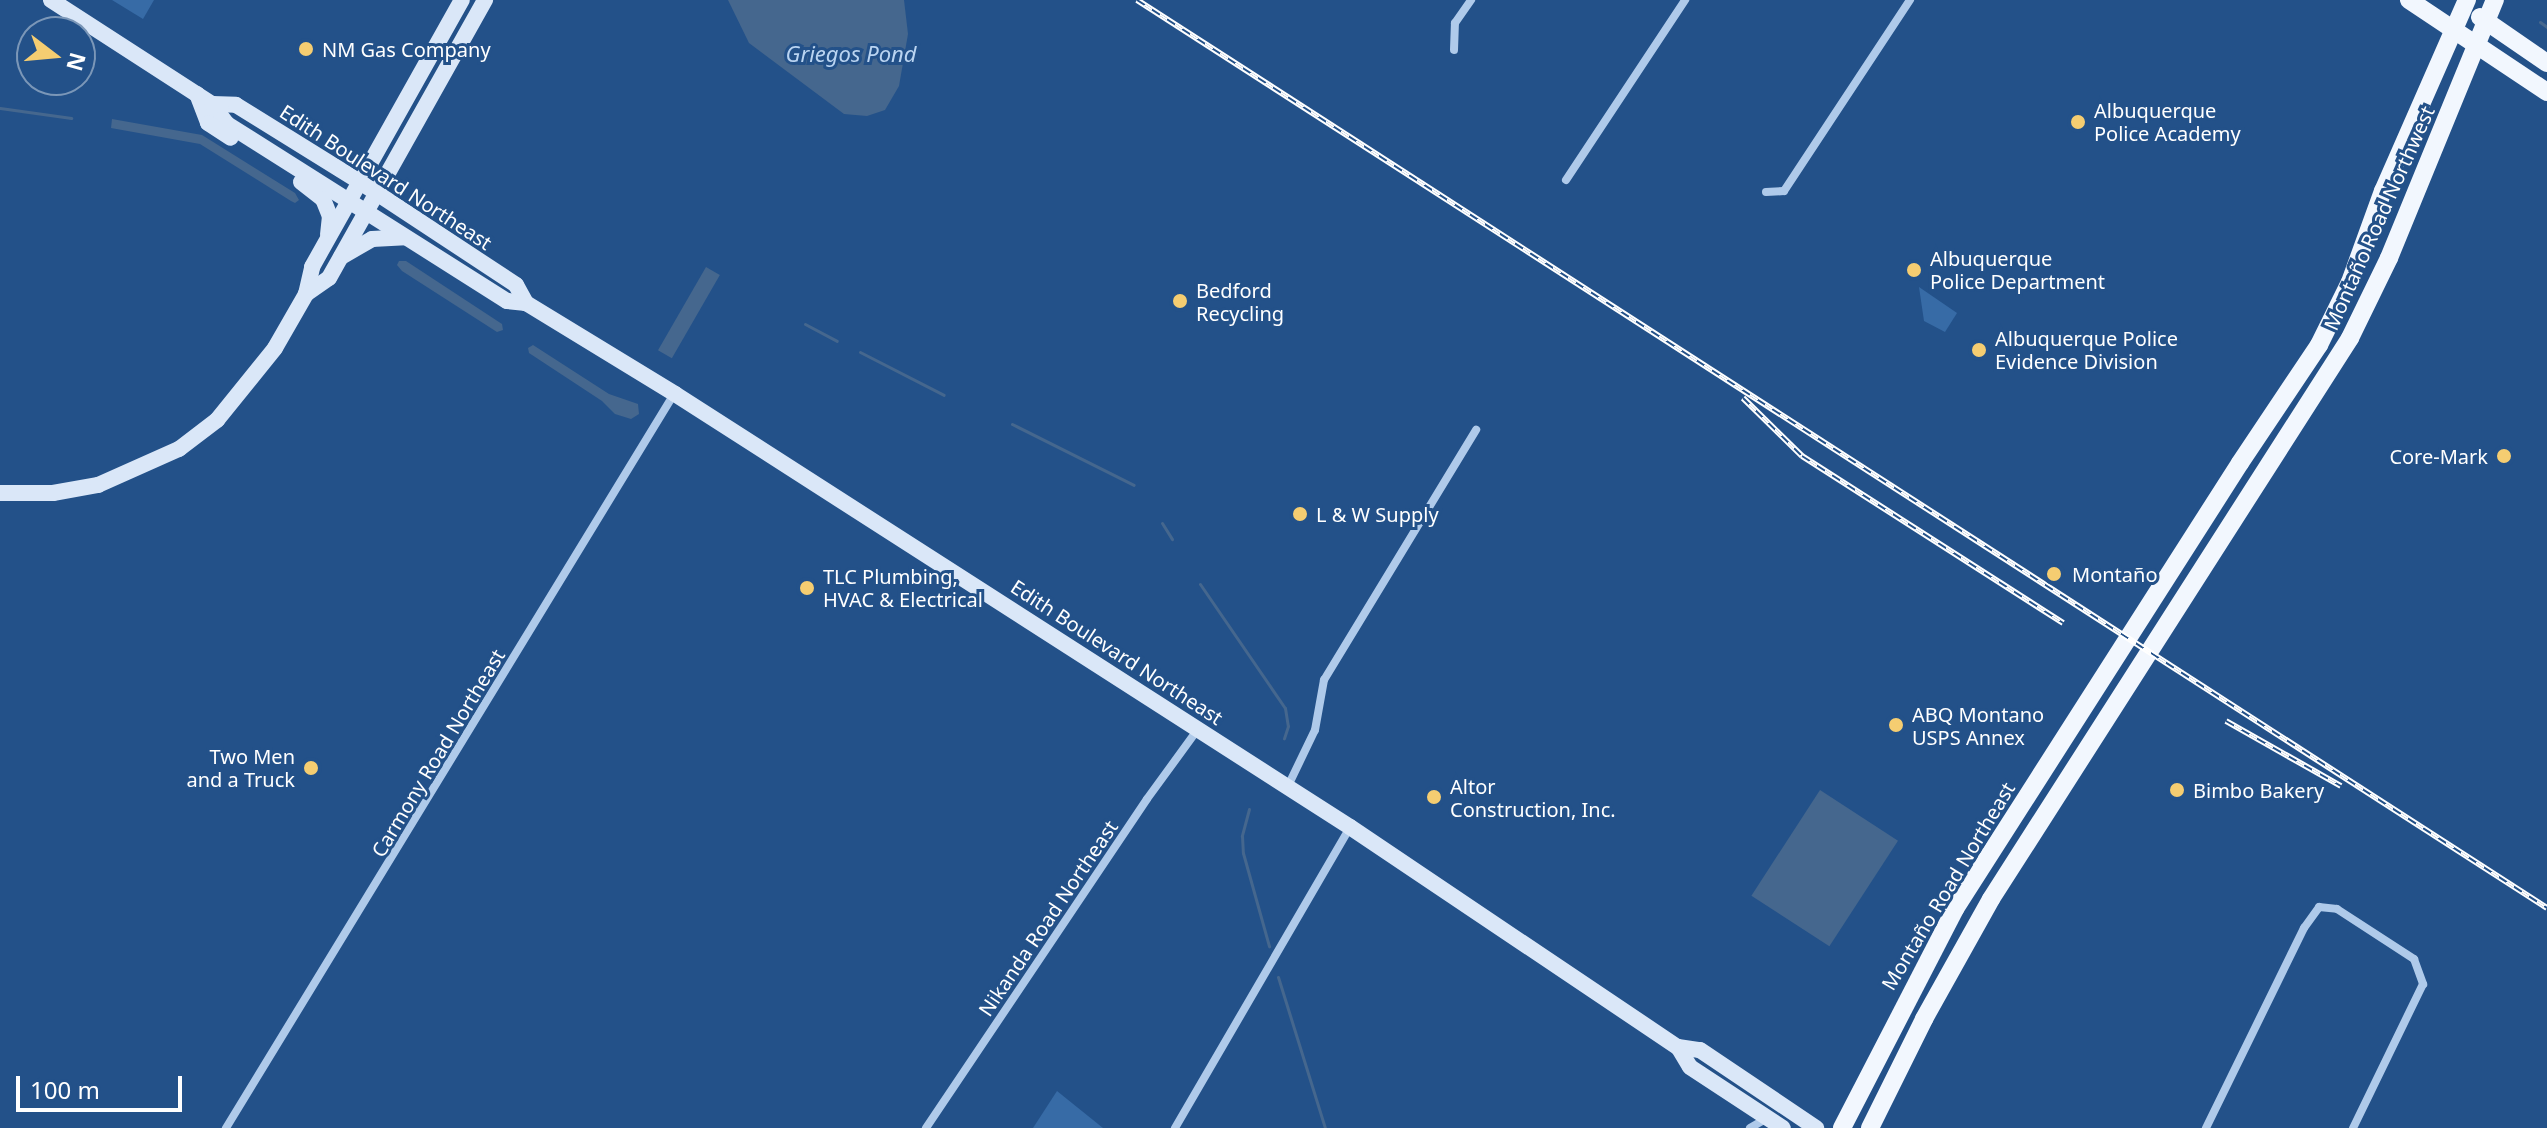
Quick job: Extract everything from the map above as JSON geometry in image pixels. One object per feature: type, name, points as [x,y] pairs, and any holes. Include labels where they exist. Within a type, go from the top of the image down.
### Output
[{"type":"main road","points":[[2409,0],[2547,92]]},
{"type":"main road","name":"Montaño Road Northwest","points":[[1870,1128],[1979,918],[2350,338],[2389,258],[2495,0]]},
{"type":"main road","points":[[2462,2],[2547,63]]},
{"type":"main road","name":"Montaño Road Northwest","points":[[2131,632],[2328,329],[2383,191],[2454,32],[2462,2]]},
{"type":"main road","name":"Montaño Road Northeast","points":[[1842,1128],[1955,909],[2131,632]]},
{"type":"street","name":"Edith Boulevard Northeast","points":[[51,0],[212,104],[227,124],[507,301],[526,303],[675,394],[1199,728],[1678,1047],[1690,1067],[1783,1128]]},
{"type":"street","points":[[0,493],[53,493],[98,485],[179,449],[217,420],[250,383],[306,294],[312,267],[462,0]]},
{"type":"street","points":[[306,294],[329,278],[485,0]]},
{"type":"street","points":[[1454,50],[1455,23],[1471,0]]},
{"type":"street","points":[[1566,180],[1685,0]]},
{"type":"street","points":[[1766,192],[1784,191],[1910,0]]},
{"type":"street","points":[[197,94],[208,123],[323,199],[330,216],[328,238]]},
{"type":"street","name":"Edith Boulevard Northeast","points":[[212,104],[236,105],[360,182],[516,285],[526,303]]},
{"type":"street","points":[[340,258],[372,239],[406,237]]},
{"type":"street","name":"Carmony Road Northeast","points":[[226,1128],[675,394]]},
{"type":"street","points":[[1288,786],[1315,730],[1324,680],[1476,430]]},
{"type":"street","name":"Nikanda Road Northeast","points":[[926,1128],[1147,799],[1199,728]]},
{"type":"street","points":[[1175,1128],[1350,827]]},
{"type":"street","points":[[2206,1128],[2304,928],[2319,907],[2337,909],[2414,959],[2423,984],[2353,1128]]},
{"type":"street","name":"Edith Boulevard Northeast","points":[[1678,1047],[1700,1050],[1816,1128]]},
{"type":"street","points":[[1750,1128],[1768,1118]]},
{"type":"shaded area","points":[[112,0],[154,0],[143,19]]},
{"type":"shaded area","points":[[1919,287],[1957,313],[1945,332],[1924,321]]},
{"type":"shaded area","points":[[1057,1091],[1103,1128],[1033,1128]]},
{"type":"water","name":"Griegos Pond","points":[[728,0],[904,0],[908,34],[899,86],[885,110],[867,116],[844,114],[749,43]]},
{"type":"water","points":[[112,119],[202,135],[295,193],[299,200],[295,203],[291,201],[200,144],[111,128]]},
{"type":"water","points":[[399,261],[406,261],[502,324],[503,330],[497,332],[402,271],[397,265]]},
{"type":"water","points":[[706,267],[720,275],[672,358],[658,350]]},
{"type":"water","points":[[533,345],[609,394],[638,404],[639,414],[631,419],[615,414],[602,401],[529,353],[528,348]]},
{"type":"water","points":[[1820,790],[1898,841],[1829,946],[1751,896]]},
{"type":"waterway","points":[[2540,22],[2547,27]]},
{"type":"waterway","points":[[0,108],[71,118]]},
{"type":"waterway","points":[[805,324],[837,341]]},
{"type":"waterway","points":[[860,352],[944,395]]},
{"type":"waterway","points":[[1012,424],[1134,485]]},
{"type":"waterway","points":[[1162,523],[1172,539]]},
{"type":"waterway","points":[[1200,584],[1285,708],[1288,726],[1284,738]]},
{"type":"waterway","points":[[1249,809],[1242,836],[1243,853],[1269,946]]},
{"type":"waterway","points":[[1278,977],[1325,1128]]},
{"type":"railway","points":[[1137,0],[2547,908]]},
{"type":"railway","points":[[1743,398],[1802,456],[2063,623]]},
{"type":"railway","points":[[2226,721],[2341,786]]},
{"type":"place","name":"NM Gas Company","points":[[306,49]]},
{"type":"place","name":"Albuquerque Police Academy","points":[[2078,122]]},
{"type":"place","name":"Albuquerque Police Department","points":[[1914,270]]},
{"type":"place","name":"Bedford Recycling","points":[[1180,301]]},
{"type":"place","name":"Albuquerque Police Evidence Division","points":[[1979,350]]},
{"type":"place","name":"Core-Mark","points":[[2504,456]]},
{"type":"place","name":"L & W Supply","points":[[1300,514]]},
{"type":"place","name":"Montaño","points":[[2054,574]]},
{"type":"place","name":"TLC Plumbing, HVAC & Electrical","points":[[807,588]]},
{"type":"place","name":"ABQ Montano USPS Annex","points":[[1896,725]]},
{"type":"place","name":"Two Men and a Truck","points":[[311,768]]},
{"type":"place","name":"Bimbo Bakery","points":[[2177,790]]},
{"type":"place","name":"Altor Construction, Inc.","points":[[1434,797]]}]
